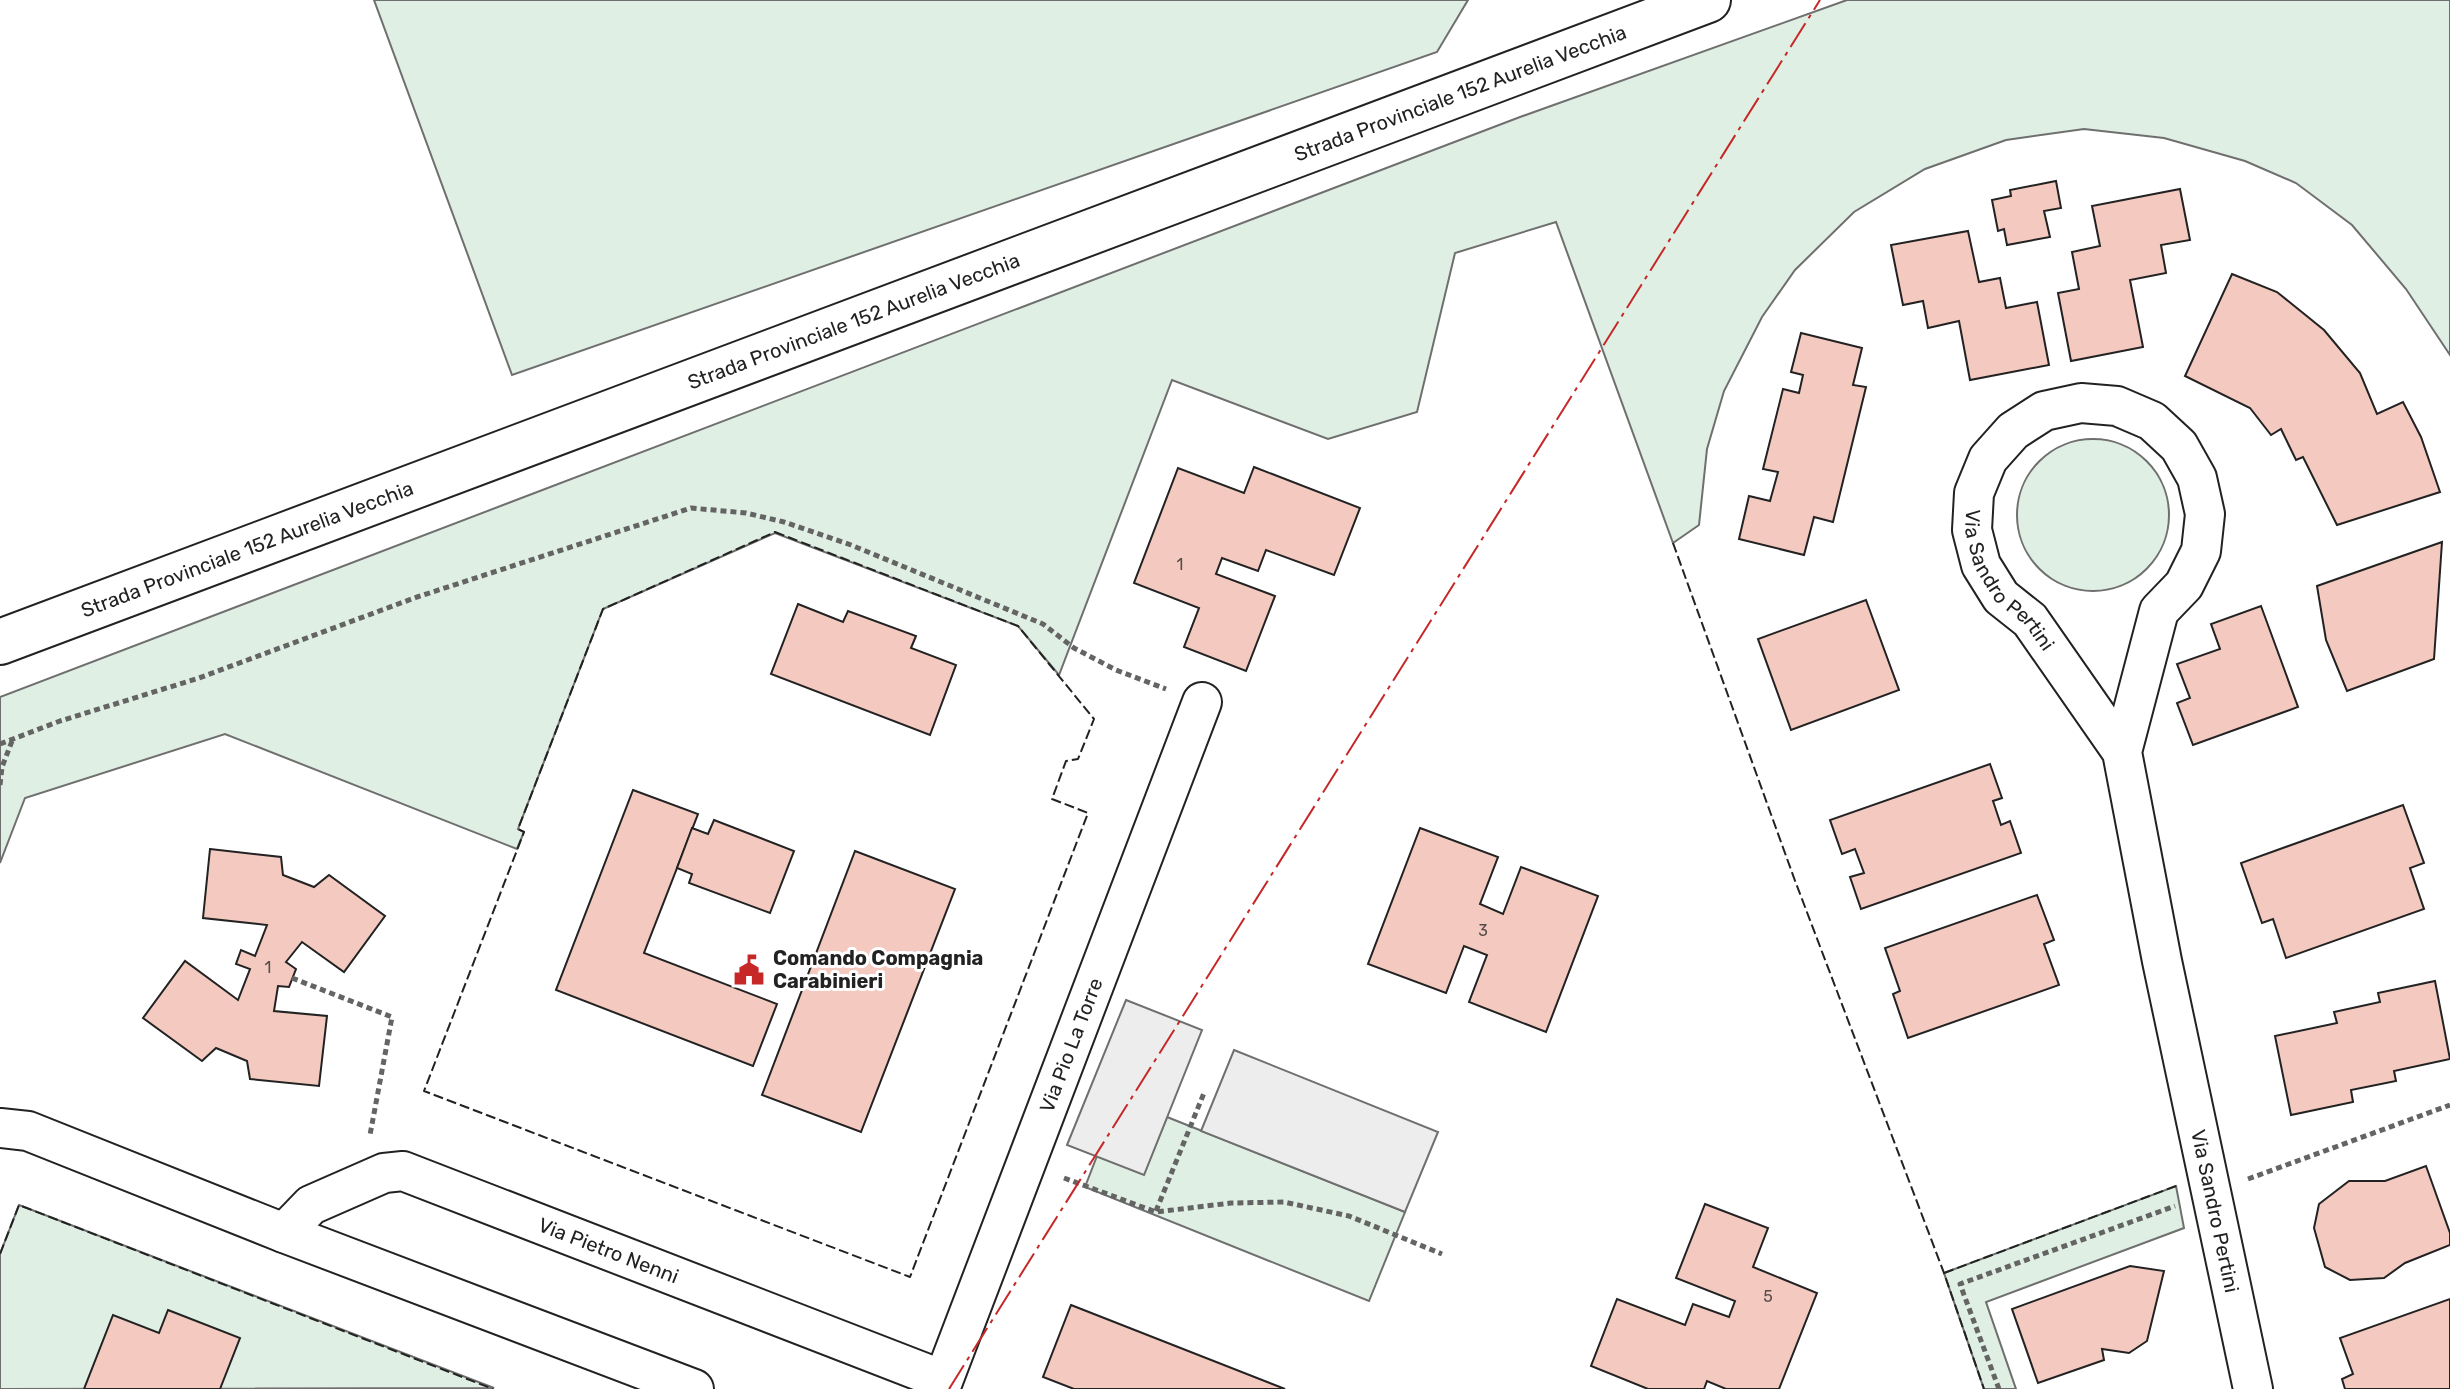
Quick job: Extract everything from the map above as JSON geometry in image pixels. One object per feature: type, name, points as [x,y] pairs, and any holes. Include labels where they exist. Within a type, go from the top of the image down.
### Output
[{"type":"main road","name":"Strada Provinciale 152 Aurelia Vecchia","points":[[0,642],[1708,0]]},
{"type":"street","name":"Via Sandro Pertini","points":[[2122,752],[2159,611],[2184,585],[2201,551],[2205,514],[2197,478],[2179,446],[2152,421],[2117,406],[2081,403],[2044,411],[2013,431],[1988,459],[1974,493],[1972,530],[1981,565],[2001,597],[2030,620],[2122,752],[2162,961],[2253,1389]]},
{"type":"street","name":"Via Pio La Torre","points":[[941,1384],[1202,702]]},
{"type":"street","points":[[0,1128],[28,1131],[284,1233],[694,1389]]},
{"type":"street","points":[[284,1233],[311,1205],[384,1173],[403,1171]]},
{"type":"street","name":"Via Pietro Nenni","points":[[403,1171],[941,1384]]},
{"type":"path","points":[[0,744],[60,721],[199,678],[417,597],[691,508],[746,513],[784,522],[851,545],[1043,624],[1074,648],[1116,670],[1202,702]]},
{"type":"path","points":[[0,785],[2,767],[12,740]]},
{"type":"path","points":[[292,978],[392,1017],[370,1135],[403,1171]]},
{"type":"path","points":[[1156,1212],[1204,1093]]},
{"type":"path","points":[[1999,1389],[1960,1284],[2450,1105]]},
{"type":"path","points":[[1026,1163],[1156,1212],[1231,1203],[1284,1202],[1349,1216],[1442,1254]]},
{"type":"green space","points":[[374,0],[1468,0],[1437,52],[512,375]]},
{"type":"green space","points":[[1847,0],[2450,0],[2450,355],[2406,289],[2352,225],[2296,183],[2245,161],[2164,138],[2084,129],[2006,140],[1925,169],[1854,212],[1795,270],[1762,317],[1724,391],[1707,449],[1699,525],[1673,543],[1556,222],[1455,253],[1417,412],[1328,439],[1172,380],[1059,675],[1018,626],[775,533],[603,609],[518,829],[524,832],[517,849],[225,734],[25,798],[0,863],[0,697],[1520,117]]},
{"type":"green space","points":[[2093,439],[2122,445],[2146,462],[2163,486],[2169,515],[2163,544],[2146,568],[2122,585],[2093,591],[2064,585],[2040,568],[2023,544],[2017,515],[2023,486],[2040,462],[2064,445]]},
{"type":"green space","points":[[1167,1117],[1405,1212],[1369,1301],[1085,1187],[1097,1156],[1144,1174]]},
{"type":"green space","points":[[2176,1186],[2184,1228],[1986,1302],[2016,1389],[1984,1389],[1944,1273]]},
{"type":"green space","points":[[19,1205],[494,1388],[0,1389],[0,1254]]},
{"type":"shaded area","points":[[1126,1000],[1202,1030],[1144,1175],[1067,1145]]},
{"type":"shaded area","points":[[1234,1050],[1438,1132],[1405,1212],[1201,1131]]},
{"type":"building","points":[[2056,181],[2061,208],[2044,211],[2050,237],[2007,245],[2004,229],[1998,231],[1992,200],[2011,196],[2010,190]]},
{"type":"building","points":[[2180,189],[2190,240],[2161,245],[2166,273],[2130,280],[2143,347],[2071,361],[2058,293],[2079,289],[2072,252],[2100,246],[2092,206]]},
{"type":"building","points":[[1968,231],[1979,282],[2000,278],[2006,308],[2037,302],[2049,365],[1970,380],[1959,321],[1928,328],[1923,301],[1903,305],[1891,245]]},
{"type":"building","points":[[2232,274],[2277,292],[2324,330],[2360,373],[2377,414],[2403,402],[2421,437],[2440,492],[2337,525],[2303,457],[2296,460],[2281,429],[2271,435],[2250,408],[2185,376]]},
{"type":"building","points":[[1801,333],[1862,348],[1853,385],[1866,387],[1833,522],[1814,517],[1804,555],[1739,539],[1749,496],[1770,501],[1778,472],[1763,469],[1783,389],[1799,393],[1803,375],[1791,372]]},
{"type":"building","points":[[1254,467],[1360,508],[1334,575],[1266,550],[1258,571],[1222,558],[1216,574],[1275,596],[1246,671],[1184,647],[1199,608],[1134,583],[1178,468],[1244,493]]},
{"type":"building","points":[[2442,542],[2434,659],[2347,691],[2326,640],[2317,586]]},
{"type":"building","points":[[1866,600],[1899,690],[1791,730],[1758,639]]},
{"type":"building","points":[[798,604],[843,622],[848,611],[916,636],[911,648],[956,665],[930,735],[771,674]]},
{"type":"building","points":[[2261,606],[2298,707],[2193,745],[2177,703],[2190,698],[2177,664],[2220,649],[2211,624]]},
{"type":"building","points":[[1990,764],[2002,798],[1993,801],[2001,825],[2010,821],[2021,853],[1861,909],[1850,877],[1864,873],[1855,849],[1842,854],[1830,820]]},
{"type":"building","points":[[633,790],[698,814],[644,953],[777,1004],[753,1066],[556,990]]},
{"type":"building","points":[[2403,805],[2424,863],[2410,868],[2424,909],[2286,958],[2273,919],[2262,923],[2241,863]]},
{"type":"building","points":[[714,820],[794,851],[770,913],[689,883],[692,874],[677,868],[692,828],[708,834]]},
{"type":"building","points":[[1420,828],[1498,857],[1480,904],[1503,914],[1521,867],[1598,896],[1546,1032],[1469,1002],[1487,955],[1464,946],[1446,993],[1368,964]]},
{"type":"building","points":[[210,849],[281,857],[283,875],[314,887],[329,875],[385,916],[344,972],[302,942],[286,962],[296,969],[289,987],[278,986],[274,1011],[327,1016],[319,1086],[250,1079],[247,1061],[216,1048],[202,1061],[143,1018],[185,961],[238,1000],[250,969],[236,964],[241,950],[255,956],[267,925],[203,918]]},
{"type":"building","points":[[855,851],[955,889],[861,1132],[762,1095]]},
{"type":"building","points":[[2037,895],[2054,940],[2044,944],[2059,985],[1908,1038],[1893,994],[1900,991],[1885,948]]},
{"type":"building","points":[[2435,981],[2450,1059],[2394,1071],[2396,1081],[2351,1090],[2353,1102],[2291,1115],[2275,1036],[2337,1023],[2334,1012],[2380,1002],[2378,993]]},
{"type":"building","points":[[2426,1166],[2450,1233],[2450,1245],[2405,1263],[2384,1278],[2350,1280],[2325,1267],[2314,1228],[2319,1204],[2349,1181],[2385,1181]]},
{"type":"building","points":[[1705,1204],[1768,1228],[1753,1267],[1817,1293],[1779,1389],[1726,1389],[1707,1381],[1704,1389],[1648,1389],[1591,1366],[1617,1299],[1685,1325],[1693,1304],[1729,1317],[1735,1301],[1676,1278]]},
{"type":"building","points":[[2130,1266],[2164,1271],[2147,1341],[2129,1353],[2102,1349],[2104,1360],[2038,1383],[2012,1309]]},
{"type":"building","points":[[2450,1299],[2450,1389],[2345,1389],[2342,1379],[2353,1374],[2340,1338]]},
{"type":"building","points":[[1071,1305],[1285,1389],[1074,1389],[1043,1377]]},
{"type":"building","points":[[168,1310],[240,1338],[220,1389],[84,1389],[113,1315],[159,1333]]},
{"type":"fence","points":[[775,532],[1018,626],[1094,719],[1078,759],[1066,761],[1052,799],[1088,813],[910,1277],[424,1091],[524,832],[518,829],[603,609],[775,532]]},
{"type":"fence","points":[[1673,543],[1794,878],[1944,1273],[1984,1389]]},
{"type":"fence","points":[[1944,1273],[2176,1186]]},
{"type":"fence","points":[[0,1254],[19,1205],[493,1389]]},
{"type":"power","points":[[949,1389],[1820,0]]},
{"type":"place","name":"Comando Compagnia Carabinieri","points":[[749,970]]}]
